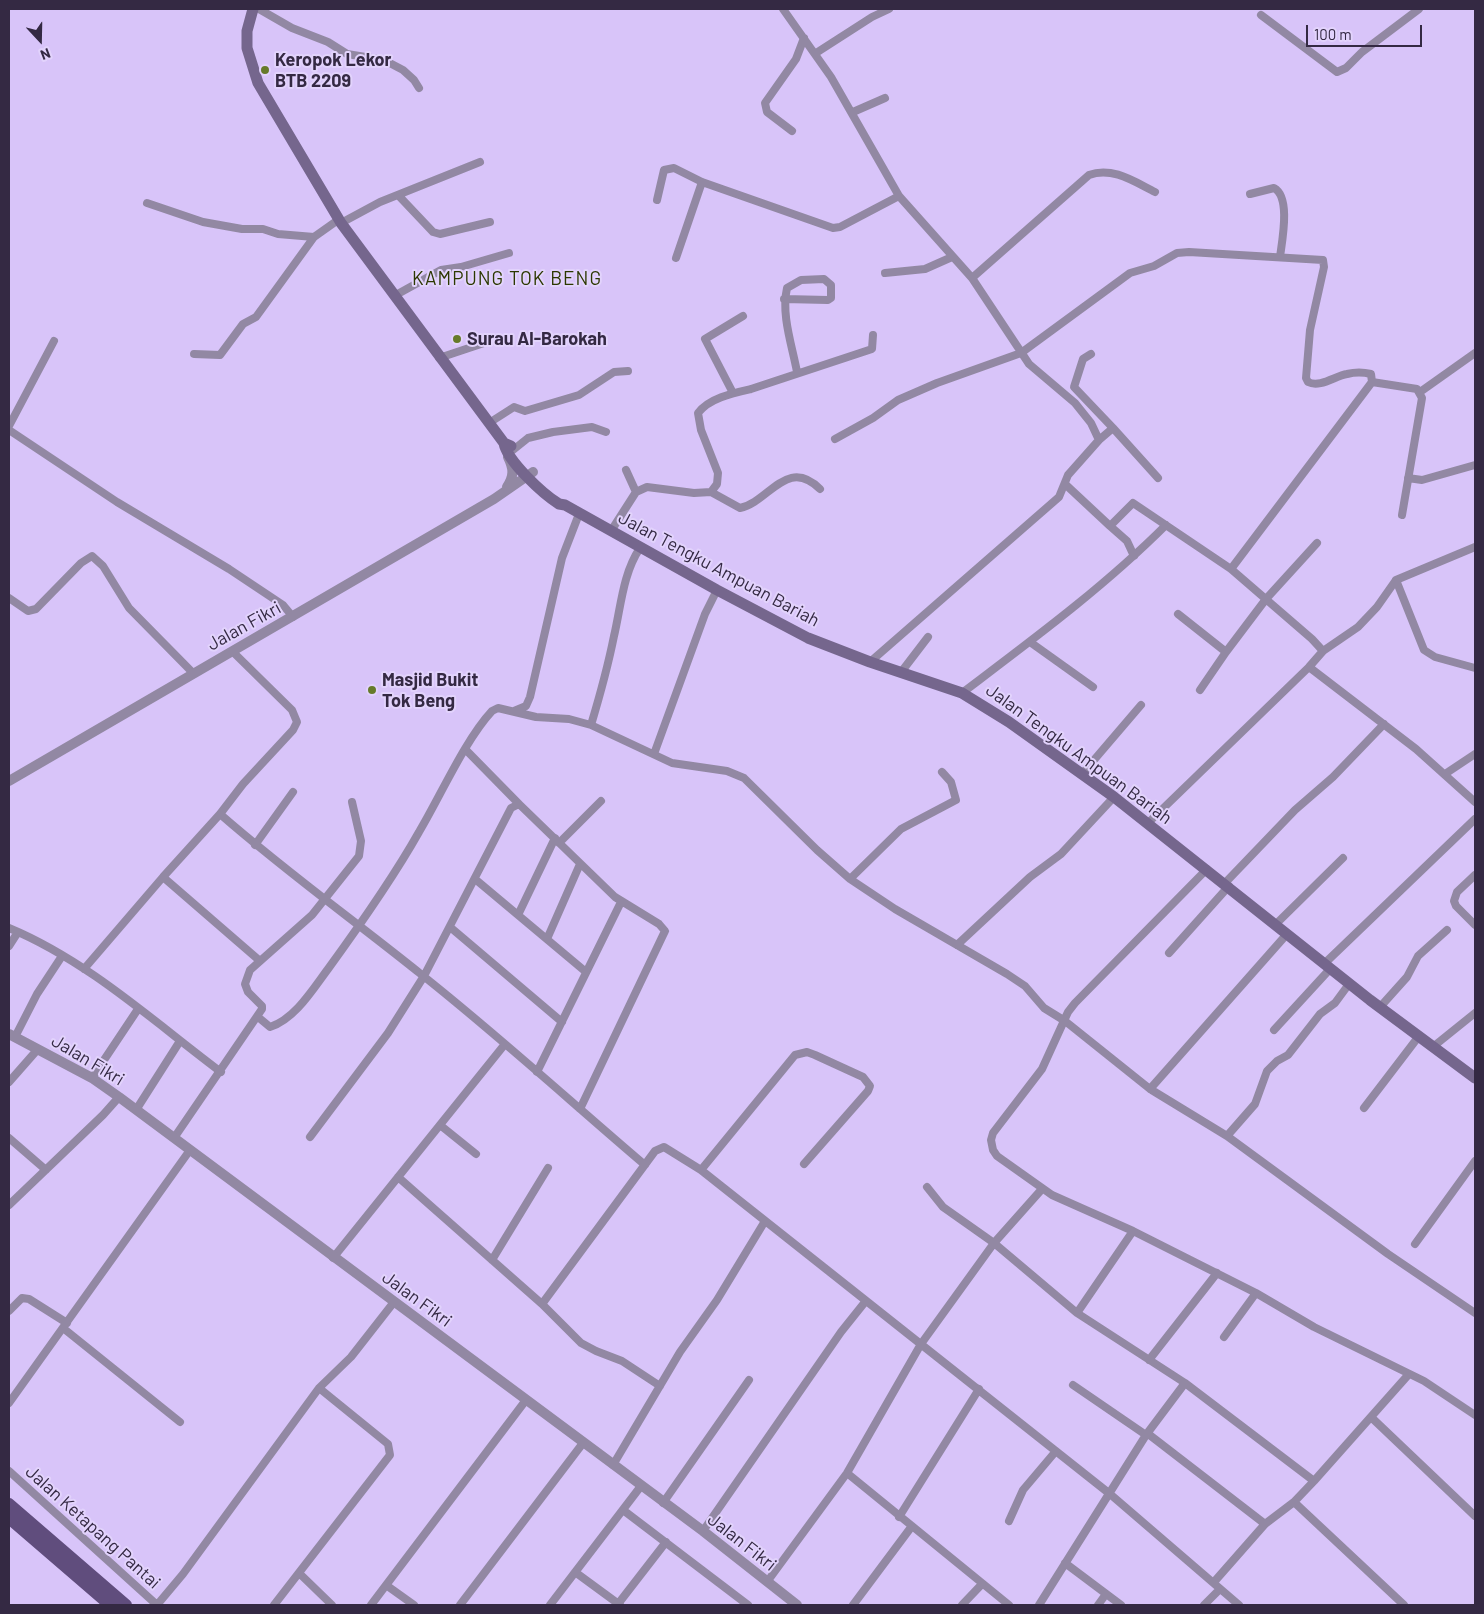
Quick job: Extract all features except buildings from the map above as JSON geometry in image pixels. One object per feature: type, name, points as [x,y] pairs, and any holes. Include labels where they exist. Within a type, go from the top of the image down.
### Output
[{"type":"main road","name":"Jalan Tengku Ampuan Bariah","points":[[253,9],[247,31],[247,48],[258,83],[340,222],[489,424],[554,501],[565,505],[640,548],[808,638],[870,662],[902,671],[962,693],[1016,727],[1114,797],[1227,884],[1349,984],[1381,1006],[1475,1078]]},
{"type":"main road","points":[[9,1504],[126,1605]]},
{"type":"main road","points":[[9,1518],[110,1605]]},
{"type":"street","points":[[259,9],[292,28],[328,42],[347,54],[384,60],[403,70],[419,88]]},
{"type":"street","points":[[783,9],[816,53],[853,112],[898,196],[972,278],[1020,353],[1038,373],[1075,403],[1091,423],[1099,440]]},
{"type":"street","points":[[816,53],[872,17],[889,9]]},
{"type":"street","points":[[1261,15],[1337,72],[1346,68],[1362,52],[1419,9]]},
{"type":"street","points":[[792,131],[767,112],[765,103],[796,59],[804,38]]},
{"type":"street","points":[[853,112],[885,98]]},
{"type":"street","points":[[194,354],[220,355],[243,324],[256,317],[314,237],[340,222],[398,195],[480,162]]},
{"type":"street","points":[[658,200],[664,170],[668,168],[674,168],[702,182],[833,228],[840,227],[898,196]]},
{"type":"street","points":[[972,278],[1089,175],[1103,172],[1124,177],[1155,192]]},
{"type":"street","points":[[676,258],[702,182]]},
{"type":"street","points":[[1250,194],[1274,188],[1280,193],[1285,214],[1280,256]]},
{"type":"street","points":[[398,195],[433,232],[440,234],[490,222]]},
{"type":"street","points":[[147,203],[203,222],[242,229],[263,229],[278,234],[314,237]]},
{"type":"street","points":[[836,439],[873,418],[898,400],[1020,353],[1130,273],[1154,266],[1177,254],[1189,252],[1320,259],[1324,263],[1310,330],[1306,378],[1308,382],[1315,384],[1346,374],[1366,373],[1371,374],[1372,382],[1231,569]]},
{"type":"street","points":[[394,296],[441,270],[461,268],[509,253]]},
{"type":"street","points":[[885,273],[925,269],[952,257]]},
{"type":"street","points":[[784,299],[828,300],[832,298],[831,285],[824,279],[795,282],[787,288],[784,299],[797,372]]},
{"type":"street","points":[[733,392],[704,339],[743,316]]},
{"type":"street","points":[[712,492],[717,484],[718,473],[701,430],[698,413],[703,406],[733,392],[751,389],[797,372],[872,349],[873,335]]},
{"type":"street","points":[[9,426],[54,341]]},
{"type":"street","points":[[439,358],[487,342]]},
{"type":"street","points":[[1420,392],[1475,353]]},
{"type":"street","points":[[1091,354],[1083,359],[1074,386],[1158,478]]},
{"type":"street","points":[[489,424],[514,407],[525,411],[551,404],[579,395],[614,372],[628,371]]},
{"type":"street","points":[[1372,382],[1403,386],[1417,389],[1420,392],[1422,406],[1402,515]]},
{"type":"street","points":[[505,490],[512,478],[513,469],[507,447],[528,438],[553,432],[592,427],[606,432]]},
{"type":"street","points":[[870,662],[1059,497],[1068,475],[1099,440],[1113,428]]},
{"type":"street","points":[[9,430],[116,502],[229,569],[283,605],[293,617]]},
{"type":"street","points":[[1408,478],[1422,480],[1475,465]]},
{"type":"street","points":[[626,470],[636,492]]},
{"type":"street","name":"Jalan Fikri","points":[[494,499],[505,490],[532,476]]},
{"type":"street","name":"Jalan Fikri","points":[[9,781],[532,476]]},
{"type":"street","points":[[611,532],[636,492],[647,487],[655,486],[678,492],[712,492],[740,508],[749,506],[770,488],[789,478],[804,479],[820,488]]},
{"type":"street","points":[[1065,484],[1127,542],[1134,556]]},
{"type":"street","points":[[1110,526],[1133,503],[1231,569],[1322,651]]},
{"type":"street","points":[[511,712],[526,706],[530,697],[562,558],[579,514]]},
{"type":"street","points":[[962,693],[1030,642],[1134,556],[1166,525]]},
{"type":"street","points":[[1200,690],[1266,599],[1317,543]]},
{"type":"street","points":[[1147,824],[1310,667],[1322,651],[1358,627],[1377,607],[1396,580],[1475,547]]},
{"type":"street","points":[[591,725],[607,670],[626,577],[632,560],[640,548]]},
{"type":"street","points":[[9,598],[24,609],[36,609],[80,563],[92,556],[103,566],[129,608],[193,673]]},
{"type":"street","points":[[1396,580],[1410,609],[1424,650],[1435,658],[1475,668]]},
{"type":"street","points":[[654,754],[705,614],[717,590]]},
{"type":"street","points":[[1178,614],[1226,652]]},
{"type":"street","points":[[902,671],[928,636]]},
{"type":"street","points":[[1030,642],[1093,687]]},
{"type":"street","points":[[84,970],[163,877],[220,814],[243,784],[293,730],[297,722],[292,710],[232,651]]},
{"type":"street","points":[[1310,667],[1384,724],[1445,774],[1475,802]]},
{"type":"street","points":[[530,697],[531,709],[536,717]]},
{"type":"street","points":[[1082,774],[1141,705]]},
{"type":"street","points":[[258,1017],[270,1027],[280,1024],[305,1000],[360,925],[406,855],[466,750],[492,711],[498,708],[536,717],[569,719],[591,725],[679,764],[728,771],[744,778],[817,850],[850,879],[895,909],[1019,982],[1044,1008],[1065,1021],[1150,1089],[1228,1136],[1388,1254],[1475,1313]]},
{"type":"street","points":[[1169,953],[1227,884],[1294,810],[1333,777],[1384,724]]},
{"type":"street","points":[[466,750],[580,864],[621,902],[664,928],[664,936],[580,1109]]},
{"type":"street","points":[[1445,774],[1475,754]]},
{"type":"street","points":[[850,879],[901,829],[956,800],[951,782],[942,772]]},
{"type":"street","points":[[255,845],[293,792]]},
{"type":"street","points":[[957,945],[1030,877],[1061,854],[1114,797]]},
{"type":"street","points":[[518,915],[557,840],[601,801]]},
{"type":"street","points":[[174,1138],[258,1017],[262,1006],[248,992],[245,984],[250,970],[312,915],[353,864],[361,849],[352,802]]},
{"type":"street","points":[[310,1137],[388,1033],[424,976],[511,808],[519,804]]},
{"type":"street","points":[[220,814],[255,845],[324,900],[360,925],[424,976],[645,1165]]},
{"type":"street","points":[[1274,1030],[1327,966],[1475,819]]},
{"type":"street","points":[[1276,924],[1343,858]]},
{"type":"street","points":[[547,939],[580,864]]},
{"type":"street","points":[[1207,869],[1075,1003],[1042,1069],[993,1133],[991,1140],[993,1150],[997,1156],[1042,1189],[1133,1231],[1256,1293],[1314,1327],[1437,1389],[1475,1415]]},
{"type":"street","points":[[1475,875],[1457,892],[1454,901],[1456,906],[1475,925]]},
{"type":"street","points":[[163,877],[260,961]]},
{"type":"street","points":[[475,879],[586,972]]},
{"type":"street","points":[[537,1072],[621,902]]},
{"type":"street","points":[[450,927],[562,1022]]},
{"type":"street","points":[[9,928],[84,970],[221,1072]]},
{"type":"street","points":[[1381,1006],[1407,977],[1418,956],[1447,930]]},
{"type":"street","points":[[9,946],[18,932]]},
{"type":"street","points":[[1150,1089],[1287,934]]},
{"type":"street","points":[[12,1035],[62,956]]},
{"type":"street","points":[[1228,1136],[1255,1104],[1268,1072],[1277,1061],[1288,1055],[1320,1014],[1334,1003],[1349,984]]},
{"type":"street","points":[[92,1078],[138,1009]]},
{"type":"street","points":[[1434,1046],[1475,1013]]},
{"type":"street","name":"Jalan Fikri","points":[[12,1035],[92,1078],[119,1097],[333,1258],[703,1531],[797,1605]]},
{"type":"street","points":[[1364,1108],[1419,1036]]},
{"type":"street","points":[[136,1110],[180,1041]]},
{"type":"street","points":[[333,1258],[505,1044]]},
{"type":"street","points":[[9,1082],[38,1049]]},
{"type":"street","points":[[701,1170],[795,1055],[807,1052],[863,1077],[870,1086],[868,1091],[804,1164]]},
{"type":"street","points":[[9,1205],[119,1097]]},
{"type":"street","points":[[440,1125],[476,1154]]},
{"type":"street","points":[[9,1138],[46,1170]]},
{"type":"street","points":[[542,1304],[655,1152],[664,1147],[701,1170],[865,1302],[1056,1450],[1239,1605]]},
{"type":"street","points":[[9,1403],[190,1150]]},
{"type":"street","points":[[1415,1244],[1475,1161]]},
{"type":"street","points":[[492,1260],[548,1168]]},
{"type":"street","points":[[398,1177],[542,1304],[584,1345],[622,1361],[660,1386]]},
{"type":"street","points":[[927,1187],[943,1207],[994,1243],[1077,1313],[1185,1383],[1314,1481]]},
{"type":"street","points":[[767,1582],[847,1473],[921,1344],[994,1243],[1042,1189]]},
{"type":"street","points":[[613,1465],[680,1352],[717,1300],[765,1222]]},
{"type":"street","points":[[1077,1313],[1133,1231]]},
{"type":"street","points":[[1149,1360],[1217,1273]]},
{"type":"street","points":[[1224,1337],[1256,1293]]},
{"type":"street","points":[[9,1311],[22,1298],[29,1299],[65,1326],[180,1422]]},
{"type":"street","points":[[157,1605],[183,1574],[319,1388],[352,1357],[394,1302]]},
{"type":"street","points":[[703,1531],[841,1332],[865,1302]]},
{"type":"street","points":[[1214,1582],[1265,1524],[1294,1502],[1314,1481],[1372,1418],[1409,1374]]},
{"type":"street","points":[[663,1503],[749,1380]]},
{"type":"street","points":[[1039,1605],[1146,1434],[1185,1383]]},
{"type":"street","points":[[1073,1385],[1146,1434],[1265,1524]]},
{"type":"street","points":[[274,1605],[390,1455],[388,1444],[319,1388]]},
{"type":"street","points":[[900,1517],[979,1389]]},
{"type":"street","points":[[371,1605],[526,1400]]},
{"type":"street","points":[[1372,1418],[1475,1516]]},
{"type":"street","points":[[460,1605],[583,1443]]},
{"type":"street","points":[[1010,1521],[1023,1490],[1056,1450]]},
{"type":"street","name":"Jalan Ketapang Pantai","points":[[9,1471],[157,1605]]},
{"type":"street","points":[[847,1473],[1009,1605]]},
{"type":"street","points":[[550,1605],[641,1486]]},
{"type":"street","points":[[1294,1502],[1404,1605]]},
{"type":"street","points":[[623,1510],[748,1605]]},
{"type":"street","points":[[853,1605],[912,1526]]},
{"type":"street","points":[[575,1572],[619,1604],[666,1542]]},
{"type":"street","points":[[1065,1563],[1120,1605]]},
{"type":"street","points":[[299,1573],[332,1605]]},
{"type":"street","points":[[962,1605],[982,1584]]},
{"type":"street","points":[[386,1586],[414,1605]]},
{"type":"street","points":[[1204,1605],[1220,1589]]},
{"type":"street","points":[[1098,1605],[1106,1594]]},
{"type":"place","name":"Keropok Lekor BTB 2209","points":[[265,70]]},
{"type":"place","name":"Surau Al-Barokah","points":[[457,339]]},
{"type":"place","name":"Masjid Bukit Tok Beng","points":[[372,690]]},
{"type":"district","name":"KAMPUNG TOK BENG","points":[[507,279]]}]
